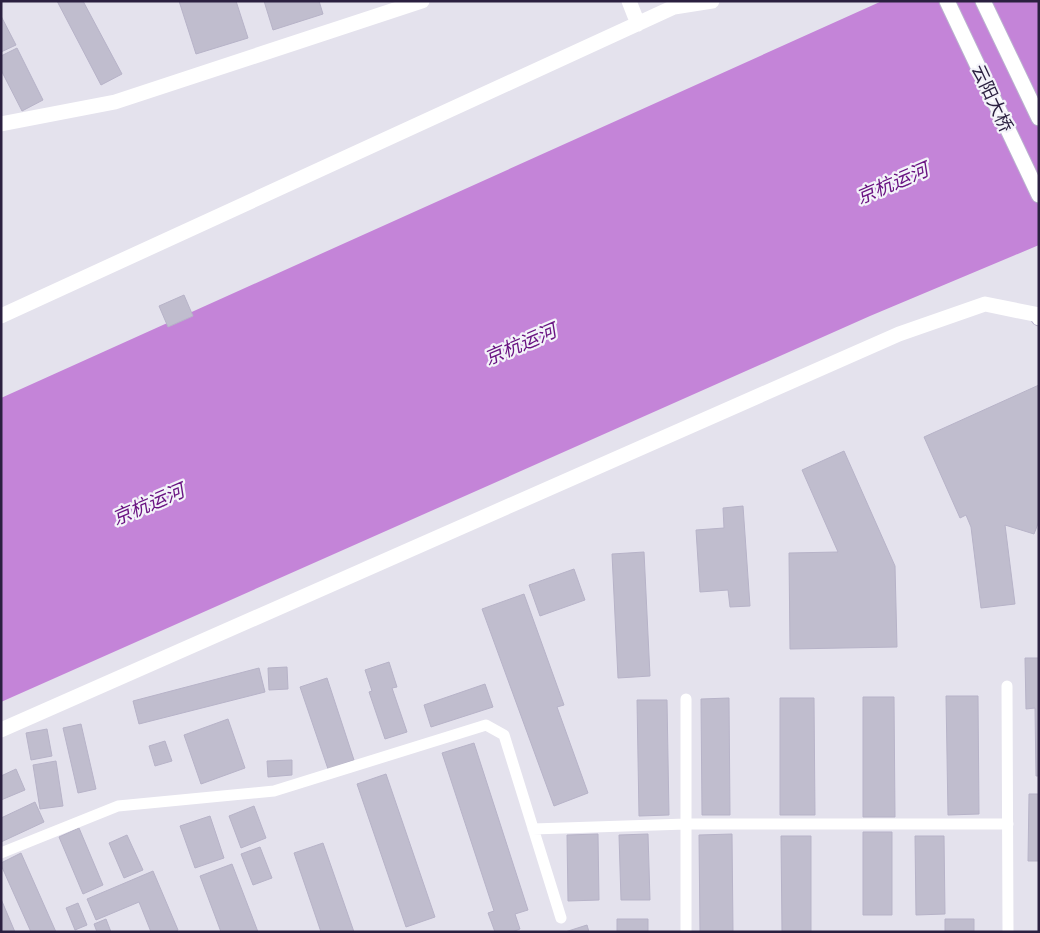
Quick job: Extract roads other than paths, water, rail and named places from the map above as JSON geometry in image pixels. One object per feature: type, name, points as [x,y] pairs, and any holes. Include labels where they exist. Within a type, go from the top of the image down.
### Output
[{"type":"street","points":[[1,124],[115,102],[422,1]]},
{"type":"street","points":[[629,1],[638,24]]},
{"type":"street","points":[[1,316],[674,7],[712,1]]},
{"type":"street","name":"云阳大桥","points":[[948,1],[1039,196]]},
{"type":"street","name":"云阳大桥","points":[[983,1],[1039,118]]},
{"type":"street","points":[[1,730],[898,334],[985,304],[1038,316]]},
{"type":"lane","points":[[1007,686],[1008,932]]},
{"type":"lane","points":[[686,699],[686,932]]},
{"type":"lane","points":[[1,853],[118,806],[274,791],[486,725],[504,735],[561,918]]},
{"type":"lane","points":[[533,829],[686,824],[1008,824]]},
{"type":"water","name":"京杭运河","points":[[882,1],[1039,1],[1039,245],[870,316],[1,702],[1,398]]}]
